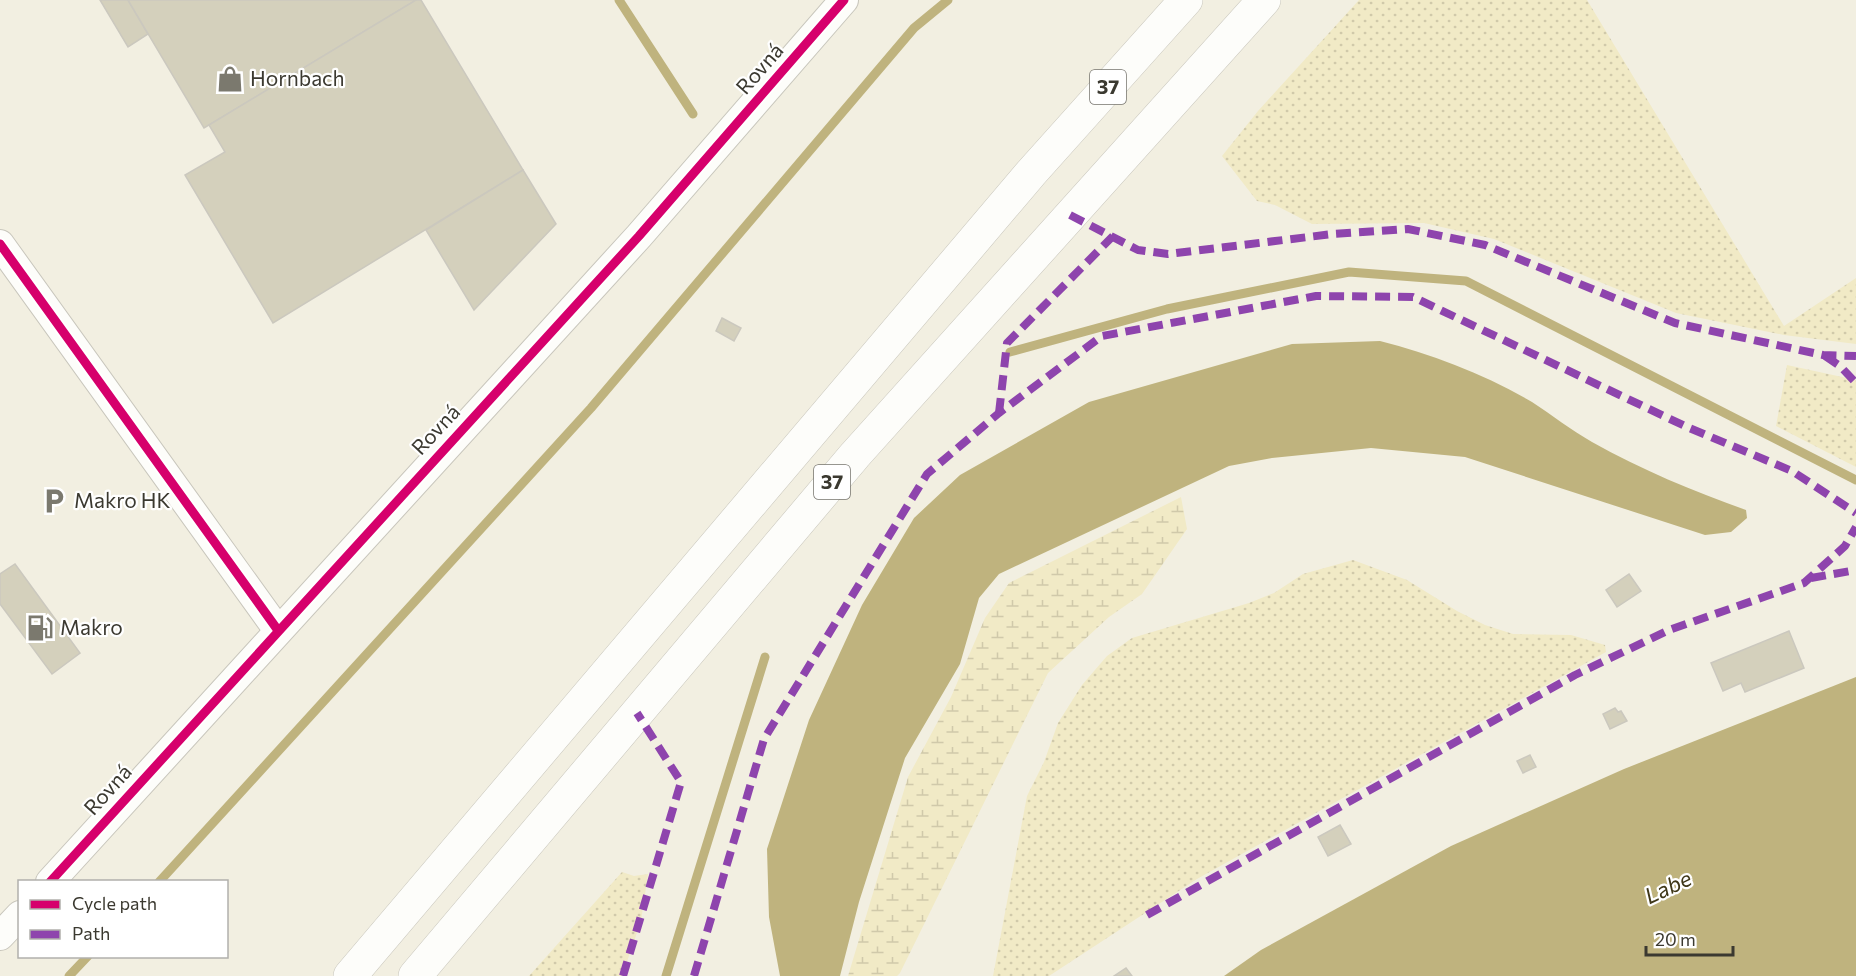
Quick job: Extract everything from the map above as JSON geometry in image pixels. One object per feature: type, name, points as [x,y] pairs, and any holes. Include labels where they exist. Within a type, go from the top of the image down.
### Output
[{"type":"main road","name":"37","points":[[350,976],[1030,173],[1186,0]]},
{"type":"main road","name":"37","points":[[415,976],[855,455],[1264,0]]},
{"type":"street","name":"Rovná","points":[[52,880],[277,629],[635,240],[844,0]]},
{"type":"street","points":[[0,244],[277,629]]},
{"type":"street","points":[[0,936],[18,917]]},
{"type":"green space","points":[[1359,0],[1587,0],[1784,326],[1856,278],[1856,344],[1784,335],[1676,313],[1494,239],[1424,223],[1312,224],[1275,205],[1257,201],[1222,156],[1258,111]]},
{"type":"green space","points":[[1787,365],[1856,380],[1856,467],[1776,426]]},
{"type":"green space","points":[[1181,497],[1187,529],[1142,594],[1109,617],[1048,673],[900,973],[897,976],[848,976],[908,777],[951,697],[985,618],[1009,583]]},
{"type":"green space","points":[[1353,560],[1407,580],[1457,611],[1485,625],[1513,634],[1571,635],[1605,645],[1606,652],[1197,879],[1049,976],[993,976],[1027,796],[1044,762],[1058,723],[1082,685],[1107,656],[1132,638],[1249,603],[1274,593],[1303,574]]},
{"type":"green space","points":[[622,872],[634,876],[648,874],[641,921],[622,976],[529,976]]},
{"type":"water","points":[[1380,341],[1439,359],[1496,383],[1532,402],[1592,442],[1630,462],[1746,510],[1747,518],[1731,532],[1705,535],[1465,457],[1371,448],[1272,458],[1229,466],[999,574],[979,598],[960,664],[905,758],[859,902],[840,976],[780,976],[769,917],[767,849],[809,720],[862,605],[914,518],[960,475],[1089,402],[1292,344]]},
{"type":"water","name":"Labe","points":[[1856,677],[1856,976],[1224,976],[1261,950],[1451,846],[1624,769]]},
{"type":"building","points":[[100,0],[128,0],[148,34],[128,47]]},
{"type":"building","name":"Hornbach","points":[[128,0],[416,0],[204,128]]},
{"type":"building","points":[[416,0],[421,0],[523,170],[273,323],[185,175],[225,152],[209,125]]},
{"type":"building","points":[[523,170],[556,224],[474,310],[426,230]]},
{"type":"building","points":[[722,318],[741,328],[734,341],[716,331]]},
{"type":"building","name":"Makro","points":[[15,564],[80,653],[52,674],[0,604],[0,574]]},
{"type":"building","points":[[1629,574],[1641,591],[1617,607],[1606,590]]},
{"type":"building","points":[[1789,631],[1804,668],[1745,692],[1741,683],[1723,691],[1711,663]]},
{"type":"building","points":[[1615,708],[1618,712],[1621,711],[1627,721],[1610,729],[1603,714]]},
{"type":"building","points":[[1530,755],[1536,767],[1523,773],[1517,761]]},
{"type":"building","points":[[1340,825],[1351,844],[1328,856],[1318,837]]},
{"type":"building","points":[[1126,968],[1132,976],[1114,976]]},
{"type":"waterway","points":[[619,0],[693,114]]},
{"type":"waterway","points":[[161,880],[591,408],[914,28],[948,0]]},
{"type":"waterway","points":[[1010,352],[1167,309],[1349,272],[1466,281],[1856,480]]},
{"type":"waterway","points":[[666,976],[765,657]]},
{"type":"waterway","points":[[69,976],[86,958]]},
{"type":"marked path","points":[[1070,215],[1138,250],[1168,254],[1333,234],[1408,229],[1485,245],[1675,323],[1823,355],[1856,356]]},
{"type":"marked path","points":[[999,413],[1007,343],[1113,236]]},
{"type":"marked path","points":[[694,976],[764,739],[927,474],[999,413],[1102,336],[1316,296],[1413,297],[1687,427],[1792,471],[1856,513]]},
{"type":"marked path","points":[[1825,356],[1840,366],[1856,383]]},
{"type":"marked path","points":[[1147,915],[1575,675],[1669,630],[1804,583],[1845,546],[1856,527]]},
{"type":"marked path","points":[[1811,578],[1856,570]]},
{"type":"marked path","points":[[623,976],[681,782],[637,713]]},
{"type":"cycle path","points":[[52,880],[639,236],[844,0]]},
{"type":"cycle path","points":[[0,244],[277,629]]},
{"type":"place","name":"Hornbach","points":[[230,79]]},
{"type":"place","name":"Makro HK","points":[[54,501]]},
{"type":"place","name":"Makro","points":[[40,628]]}]
